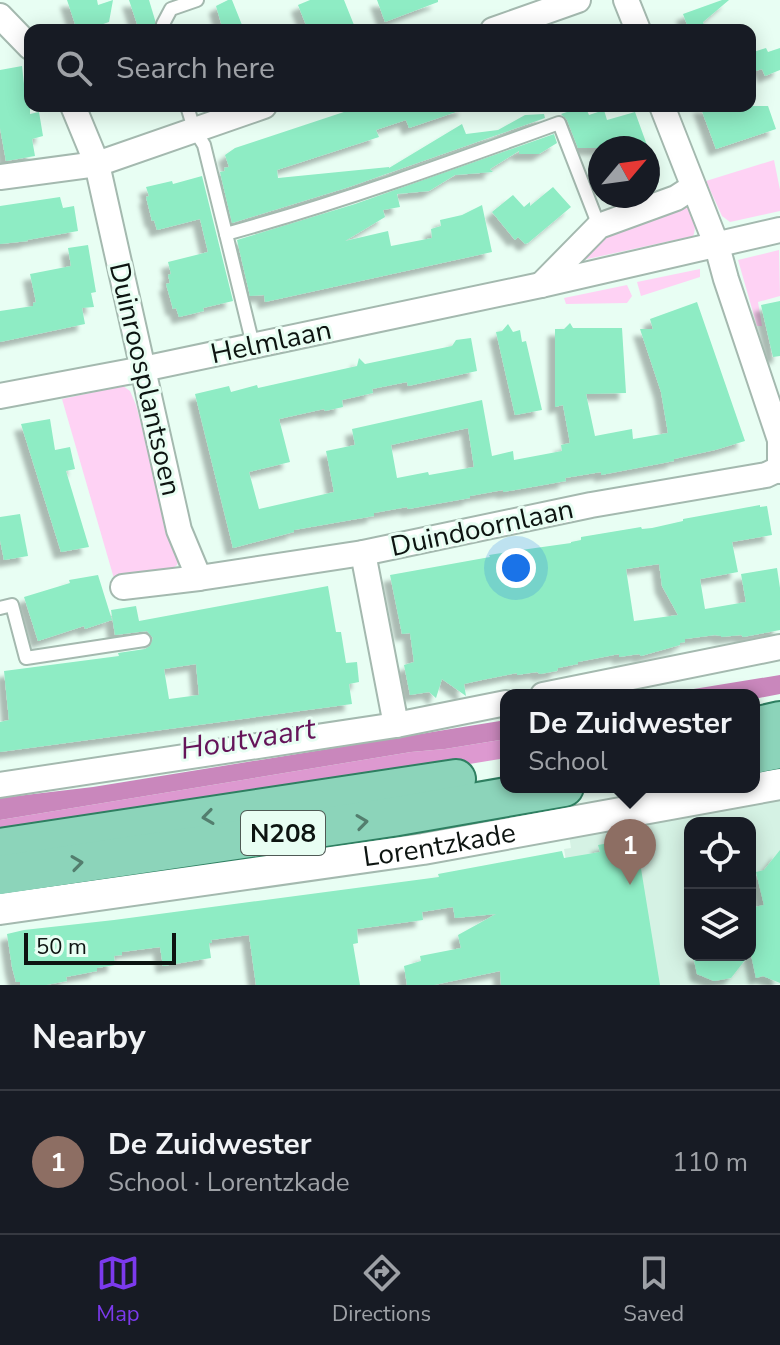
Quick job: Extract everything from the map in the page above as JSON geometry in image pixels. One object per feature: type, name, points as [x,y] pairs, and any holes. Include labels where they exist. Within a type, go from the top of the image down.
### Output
[{"type":"main road","points":[[760,726],[780,721]]},
{"type":"main road","points":[[760,753],[780,749]]},
{"type":"main road","name":"N208","points":[[0,848],[500,772]]},
{"type":"main road","name":"N208","points":[[0,875],[392,817],[530,793]]},
{"type":"street","points":[[510,24],[578,0]]},
{"type":"street","points":[[626,0],[636,24]]},
{"type":"street","points":[[0,16],[24,41]]},
{"type":"street","name":"Duinroosplantsoen","points":[[75,112],[97,164],[179,530],[199,578]]},
{"type":"street","points":[[0,177],[97,164],[190,118],[227,112]]},
{"type":"street","points":[[664,112],[717,246],[780,440],[775,472]]},
{"type":"street","points":[[541,285],[599,226],[676,198],[693,187]]},
{"type":"street","name":"Helmlaan","points":[[0,396],[541,285],[780,230]]},
{"type":"street","name":"Duindoornlaan","points":[[199,578],[363,553],[591,505],[775,472]]},
{"type":"street","points":[[363,553],[396,725]]},
{"type":"street","points":[[123,587],[199,578]]},
{"type":"street","points":[[573,689],[780,647]]},
{"type":"street","points":[[0,785],[396,725],[500,704]]},
{"type":"street","name":"Lorentzkade","points":[[760,788],[780,784]]},
{"type":"street","name":"Lorentzkade","points":[[0,909],[423,849],[731,793]]},
{"type":"lane","points":[[163,24],[171,9],[197,0]]},
{"type":"lane","points":[[190,118],[204,145],[253,345]]},
{"type":"lane","points":[[226,234],[281,219],[559,123],[599,226]]},
{"type":"lane","points":[[0,608],[12,605],[26,658],[144,640]]},
{"type":"shaded area","points":[[774,160],[780,190],[780,211],[730,222],[722,216],[706,181]]},
{"type":"shaded area","points":[[688,208],[693,217],[693,236],[583,260],[603,237]]},
{"type":"shaded area","points":[[779,250],[780,296],[758,302],[762,326],[757,326],[738,260]]},
{"type":"shaded area","points":[[700,269],[700,277],[641,296],[637,282]]},
{"type":"shaded area","points":[[627,285],[632,296],[627,303],[566,304],[564,298]]},
{"type":"shaded area","points":[[123,386],[130,391],[136,405],[178,562],[170,570],[115,582],[62,399]]},
{"type":"shaded area","points":[[780,675],[780,694],[760,698],[760,689],[694,689]]},
{"type":"shaded area","points":[[500,721],[500,740],[0,820],[0,798],[93,787]]},
{"type":"shaded area","points":[[500,740],[500,759],[0,841],[0,820]]},
{"type":"shaded area","points":[[780,797],[780,984],[613,985],[577,926],[564,849],[571,848],[569,835]]},
{"type":"building","points":[[67,0],[97,0],[98,5],[113,0],[109,22],[75,24]]},
{"type":"building","points":[[129,0],[149,0],[155,24],[137,24]]},
{"type":"building","points":[[232,0],[242,24],[221,24],[216,6]]},
{"type":"building","points":[[310,0],[344,0],[354,24],[306,24],[298,5]]},
{"type":"building","points":[[377,0],[438,0],[438,2],[385,22]]},
{"type":"building","points":[[729,0],[704,24],[687,24],[683,14]]},
{"type":"building","points":[[766,48],[768,52],[780,48],[780,70],[765,76],[762,69],[756,71],[756,51]]},
{"type":"building","points":[[22,66],[24,112],[39,112],[43,136],[32,139],[35,156],[6,161],[0,128],[0,70]]},
{"type":"building","points":[[756,106],[768,106],[776,129],[716,149],[702,112],[756,112]]},
{"type":"building","points":[[344,112],[456,112],[409,128],[406,120],[376,130],[379,137],[277,170],[278,178],[389,168],[462,124],[466,134],[498,130],[525,115],[544,114],[545,118],[349,187],[232,223],[220,172],[229,167],[225,155],[235,148]]},
{"type":"building","points":[[605,112],[607,120],[635,112],[644,136],[588,136],[588,148],[578,148],[567,120],[561,114]]},
{"type":"building","points":[[554,134],[557,143],[539,154],[519,154],[519,151],[490,169],[493,172],[455,175],[429,191],[397,194],[400,207],[383,210],[385,217],[345,241],[388,231],[391,246],[432,238],[431,229],[441,226],[440,220],[462,215],[482,205],[492,252],[265,302],[264,295],[250,296],[237,240],[355,204]]},
{"type":"building","points":[[202,176],[233,301],[179,317],[176,308],[173,309],[166,284],[170,283],[168,275],[171,274],[168,262],[208,252],[200,219],[157,230],[152,221],[146,187]]},
{"type":"building","points":[[553,187],[571,207],[528,243],[525,244],[518,237],[515,240],[492,212],[513,195],[524,207],[530,202],[530,206]]},
{"type":"building","points":[[60,197],[63,208],[74,206],[78,231],[0,244],[0,206]]},
{"type":"building","points":[[88,245],[96,292],[91,293],[94,307],[82,308],[85,324],[0,342],[0,311],[33,306],[36,302],[30,274],[71,266],[68,248]]},
{"type":"building","points":[[780,301],[780,356],[773,357],[761,305]]},
{"type":"building","points":[[697,302],[745,441],[674,461],[374,513],[374,516],[294,530],[233,548],[195,394],[229,386],[231,392],[257,385],[258,388],[357,366],[359,358],[365,364],[452,346],[456,340],[471,338],[477,371],[408,386],[407,382],[372,389],[373,393],[342,400],[343,407],[279,419],[290,462],[249,472],[259,509],[334,492],[326,451],[355,445],[352,429],[482,400],[492,456],[513,451],[514,460],[562,451],[561,445],[570,443],[563,405],[555,407],[555,329],[564,329],[570,323],[573,328],[622,328],[626,393],[586,394],[595,436],[632,429],[633,439],[668,433],[661,392],[640,329],[653,329],[650,319]],"holes":[[[468,428],[474,467],[397,478],[391,445]]]},
{"type":"building","points":[[508,324],[513,332],[520,330],[522,342],[526,341],[542,410],[515,415],[496,332],[502,331]]},
{"type":"building","points":[[50,419],[55,450],[70,447],[75,469],[66,471],[89,547],[61,552],[21,424]]},
{"type":"building","points":[[767,506],[772,535],[732,542],[738,572],[700,579],[705,609],[746,602],[741,574],[777,568],[780,630],[743,637],[715,635],[685,639],[680,645],[641,656],[619,657],[619,654],[578,662],[557,671],[517,673],[482,680],[464,684],[466,696],[442,679],[436,698],[429,692],[410,695],[404,665],[414,662],[410,633],[402,634],[390,575],[489,555],[571,543],[581,540],[581,537],[652,528],[683,519]],"holes":[[[659,564],[662,586],[678,615],[634,621],[626,569]]]},
{"type":"building","points":[[20,514],[28,556],[4,560],[0,517]]},
{"type":"building","points":[[98,575],[112,620],[38,641],[24,597],[70,583],[69,580]]},
{"type":"building","points":[[328,586],[336,632],[341,632],[346,663],[357,662],[359,682],[349,684],[352,704],[0,752],[0,722],[9,720],[4,671],[119,656],[118,653],[145,649],[153,638],[147,631],[115,635],[111,610],[136,606],[139,621]],"holes":[[[196,664],[199,695],[169,699],[164,669]]]},
{"type":"building","points":[[636,838],[660,985],[501,985],[500,971],[434,985],[407,985],[404,966],[421,961],[420,956],[461,948],[458,935],[496,914],[455,918],[453,907],[422,912],[423,920],[357,929],[358,943],[353,944],[360,985],[256,985],[249,935],[211,940],[211,958],[163,966],[160,947],[122,952],[122,955],[114,956],[115,965],[46,985],[20,985],[16,982],[12,967],[7,934],[24,930],[439,877],[438,874],[562,851],[564,858],[600,852],[598,845]]},
{"type":"building","points":[[780,850],[780,983],[763,976],[756,978],[752,961],[756,961],[756,907],[764,905],[756,872],[764,870]]},
{"type":"building","points":[[694,961],[744,961],[731,978],[714,981],[697,974]]},
{"type":"place","name":"De Zuidwester","points":[[630,885]]},
{"type":"water label","name":"Houtvaart","points":[[248,739]]}]
